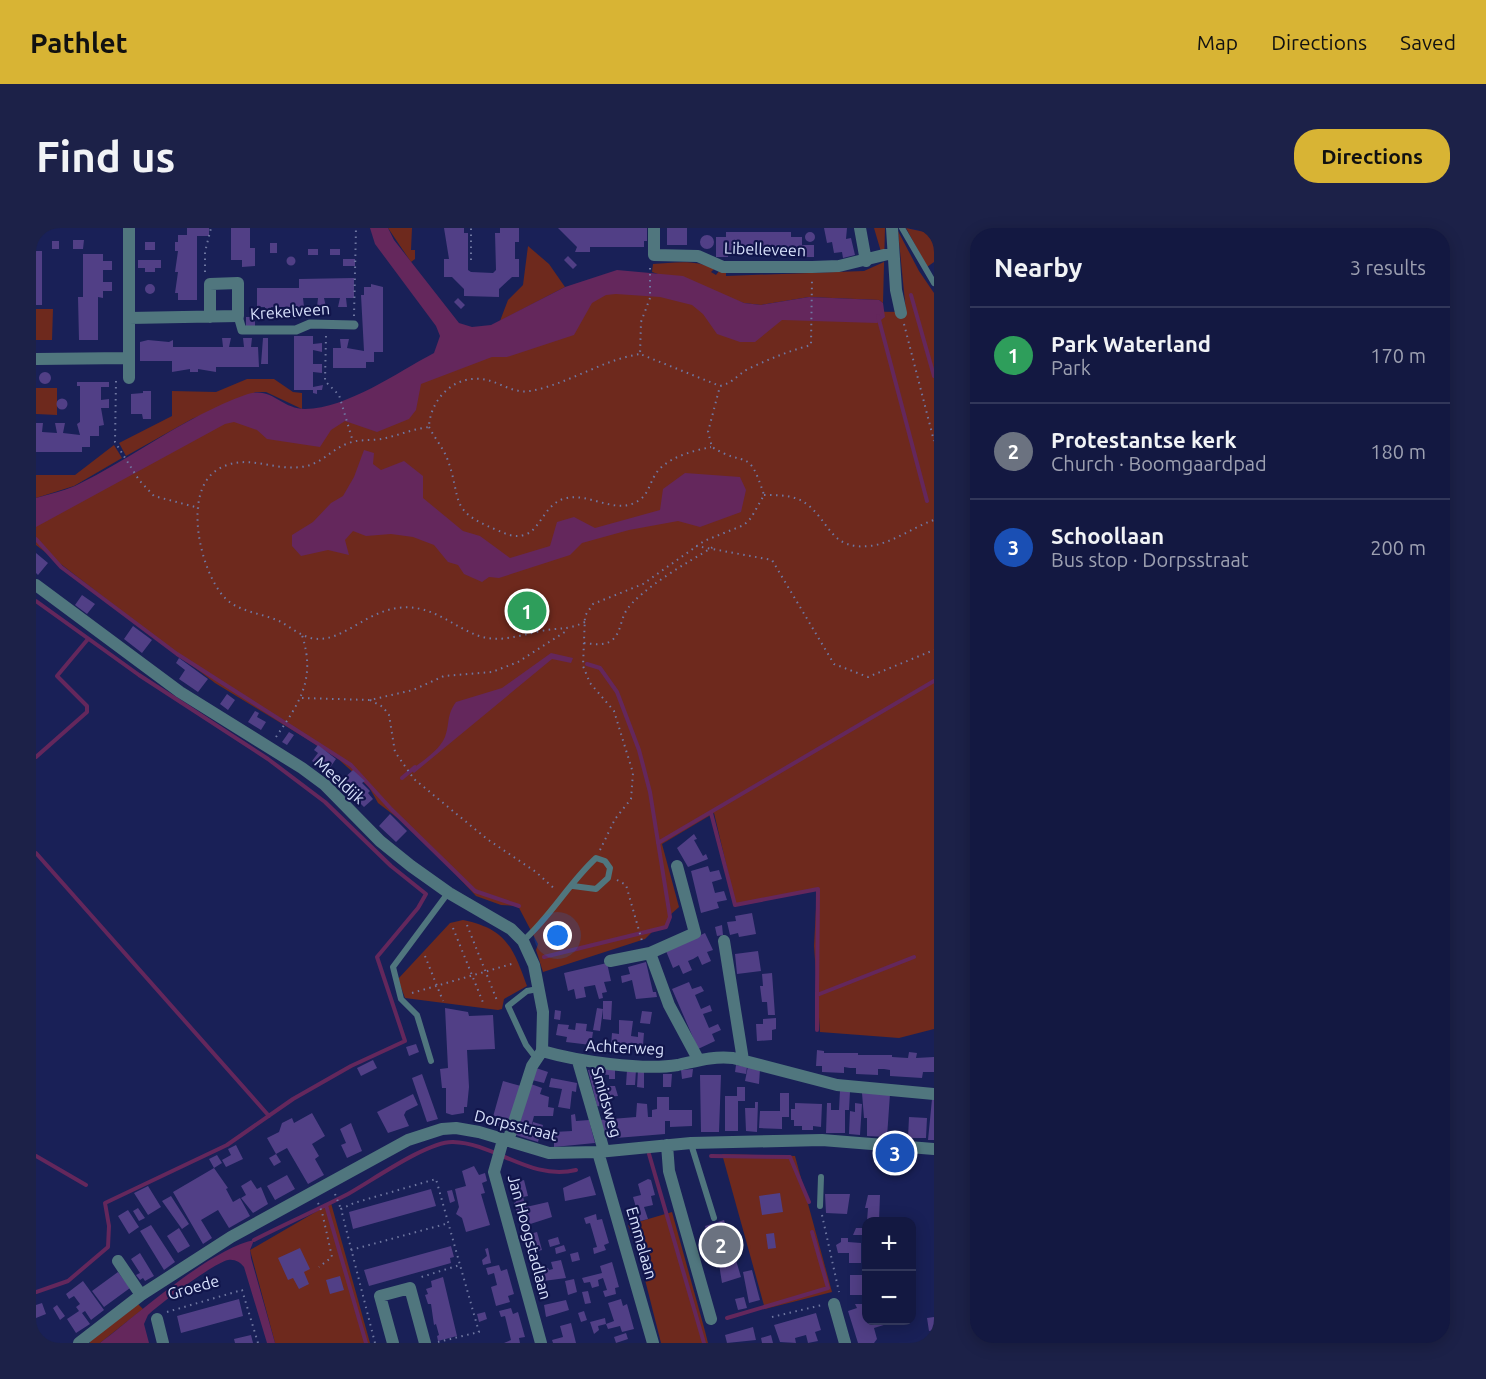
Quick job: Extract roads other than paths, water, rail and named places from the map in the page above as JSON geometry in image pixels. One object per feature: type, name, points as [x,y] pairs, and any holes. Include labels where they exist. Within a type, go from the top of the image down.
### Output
[{"type":"street","points":[[129,228],[129,378]]},
{"type":"street","name":"Libelleveen","points":[[654,228],[654,255],[698,256],[723,267],[839,266],[892,253]]},
{"type":"street","points":[[860,228],[866,261]]},
{"type":"street","points":[[892,228],[892,253],[901,313]]},
{"type":"street","name":"Krekelveen","points":[[210,317],[210,284],[238,283],[238,316],[242,330],[296,330],[310,324],[354,325]]},
{"type":"street","name":"Krekelveen","points":[[129,318],[238,316]]},
{"type":"street","points":[[36,359],[128,358]]},
{"type":"street","name":"Meeldijk","points":[[36,585],[180,692],[303,768],[325,785],[380,841],[449,892],[504,925],[523,941]]},
{"type":"street","points":[[610,961],[650,952],[695,933],[677,866]]},
{"type":"street","points":[[502,1149],[539,1054],[543,1012],[530,954],[523,941]]},
{"type":"street","points":[[724,941],[743,1060]]},
{"type":"street","points":[[650,952],[669,1005],[698,1059]]},
{"type":"street","name":"Achterweg","points":[[539,1054],[578,1061],[665,1066],[717,1056],[743,1060],[837,1085],[934,1094]]},
{"type":"street","name":"Smidsweg","points":[[578,1061],[601,1152]]},
{"type":"street","name":"Dorpsstraat","points":[[79,1343],[141,1295],[231,1237],[424,1133],[456,1128],[502,1149],[549,1153],[601,1152],[691,1143],[822,1140],[934,1149]]},
{"type":"street","points":[[667,1145],[669,1171],[711,1319]]},
{"type":"street","name":"Jan Hoogstadlaan","points":[[502,1149],[495,1172],[542,1343]]},
{"type":"street","name":"Emmalaan","points":[[601,1152],[653,1343]]},
{"type":"street","points":[[118,1261],[141,1295]]},
{"type":"street","points":[[393,1343],[380,1296],[410,1288],[425,1343]]},
{"type":"street","points":[[834,1304],[845,1343]]},
{"type":"street","name":"Groede","points":[[159,1316],[163,1343]]},
{"type":"lane","points":[[902,228],[934,283]]},
{"type":"lane","points":[[523,941],[542,925],[562,897],[596,858],[605,861],[610,868],[608,879],[596,889],[573,886]]},
{"type":"lane","points":[[431,1062],[417,1015],[401,999],[393,967],[449,892]]},
{"type":"lane","points":[[538,989],[527,991],[508,1006],[526,1045],[539,1054]]},
{"type":"lane","points":[[691,1143],[714,1218]]},
{"type":"lane","points":[[820,1206],[821,1178]]},
{"type":"waterway","points":[[911,295],[934,376]]},
{"type":"waterway","points":[[878,316],[927,501]]},
{"type":"waterway","points":[[36,539],[61,567],[177,654],[351,765],[392,810],[475,891],[519,906]]},
{"type":"waterway","points":[[36,601],[139,675],[268,759],[325,802],[391,866],[426,894],[418,908],[377,957],[405,1041],[351,1066],[293,1099],[227,1145],[105,1203],[109,1226],[108,1247],[68,1281],[36,1292]]},
{"type":"waterway","points":[[36,757],[87,712],[87,706],[57,676],[88,639]]},
{"type":"waterway","points":[[544,957],[666,927],[670,917],[650,792],[639,750],[617,692],[600,668],[587,664]]},
{"type":"waterway","points":[[658,843],[934,681]]},
{"type":"waterway","points":[[402,778],[415,767]]},
{"type":"waterway","points":[[711,813],[735,905],[818,889],[817,995],[914,957]]},
{"type":"waterway","points":[[36,853],[269,1116]]},
{"type":"waterway","points":[[817,995],[817,1030]]},
{"type":"waterway","points":[[254,1240],[348,1194],[415,1154],[442,1143],[453,1142],[483,1148],[543,1170],[559,1172],[576,1170]]},
{"type":"waterway","points":[[649,1154],[704,1343]]},
{"type":"waterway","points":[[36,1156],[86,1185]]},
{"type":"waterway","points":[[711,1156],[790,1157],[809,1202]]},
{"type":"waterway","points":[[326,1205],[366,1343]]},
{"type":"waterway","points":[[727,1318],[828,1288],[812,1232]]},
{"type":"place","name":"Park Waterland","points":[[527,611]]},
{"type":"place","name":"Schoollaan","points":[[895,1153]]},
{"type":"place","name":"Protestantse kerk","points":[[721,1245]]}]
